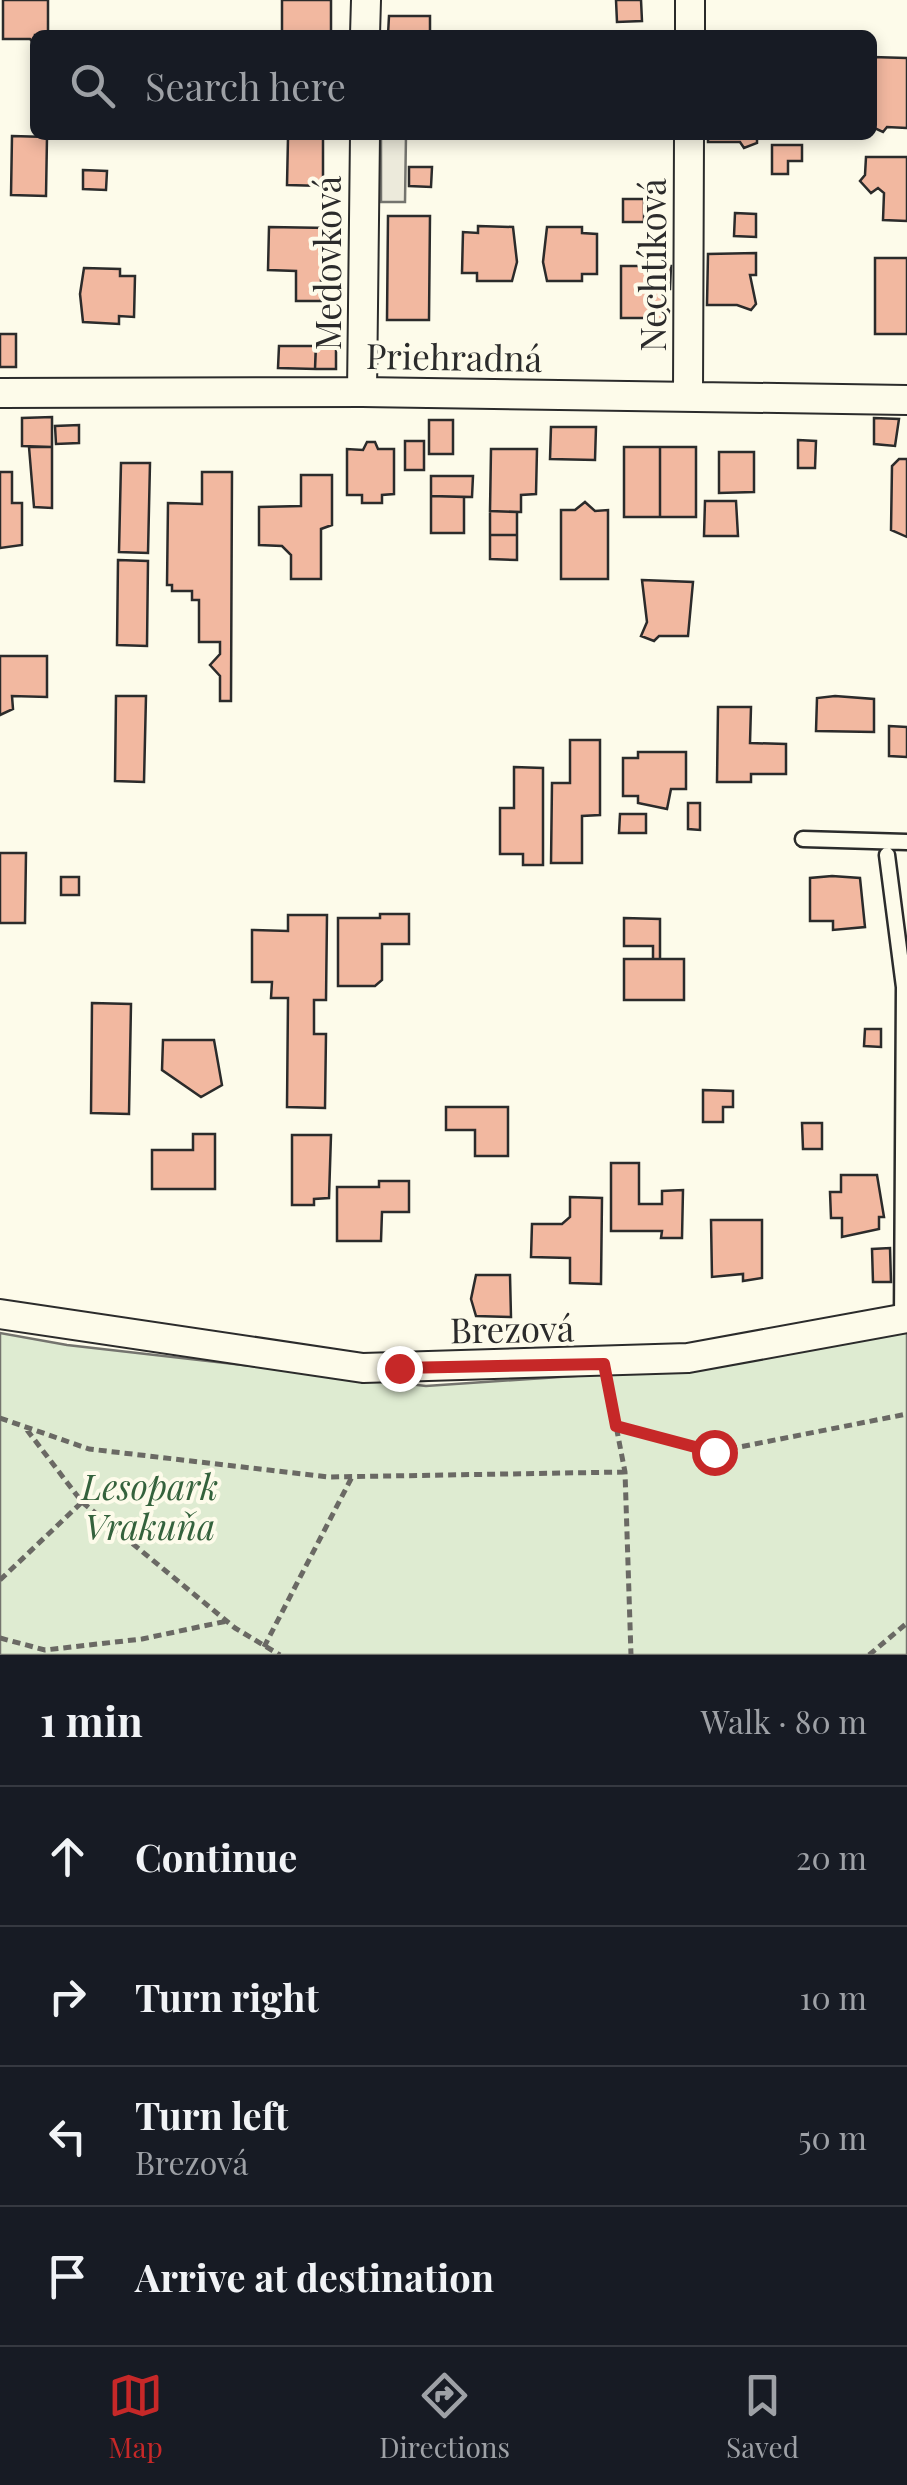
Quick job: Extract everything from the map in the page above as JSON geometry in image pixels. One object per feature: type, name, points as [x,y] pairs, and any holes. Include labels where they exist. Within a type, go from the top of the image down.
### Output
[{"type":"street","points":[[366,0],[366,30]]},
{"type":"street","points":[[690,0],[690,30]]},
{"type":"street","name":"Medovková","points":[[362,392],[364,140]]},
{"type":"street","name":"Nechtíková","points":[[688,395],[690,140]]},
{"type":"street","name":"Priehradná","points":[[0,393],[362,392],[907,400]]},
{"type":"street","name":"Brezová","points":[[0,1314],[363,1368],[604,1364],[688,1358],[904,1319]]},
{"type":"lane","points":[[802,839],[907,842]]},
{"type":"lane","points":[[888,855],[904,987],[904,1319]]},
{"type":"path","points":[[604,1364],[624,1472],[632,1655]]},
{"type":"path","points":[[616,1426],[714,1452],[907,1414]]},
{"type":"path","points":[[0,1418],[89,1449],[328,1477],[624,1472]]},
{"type":"path","points":[[26,1427],[82,1502],[227,1621],[280,1655]]},
{"type":"path","points":[[264,1647],[352,1475]]},
{"type":"path","points":[[0,1580],[82,1502]]},
{"type":"path","points":[[45,1650],[142,1639],[227,1621]]},
{"type":"path","points":[[869,1655],[907,1624]]},
{"type":"path","points":[[0,1638],[59,1655]]},
{"type":"green space","name":"Lesopark Vrakuňa","points":[[907,1332],[907,1655],[0,1655],[0,1333],[67,1345],[426,1386],[693,1368]]},
{"type":"shaded area","points":[[381,140],[406,140],[405,202],[381,202]]},
{"type":"building","points":[[3,0],[48,0],[48,30],[30,30],[30,39],[3,39]]},
{"type":"building","points":[[282,0],[331,0],[331,30],[282,30]]},
{"type":"building","points":[[616,0],[641,0],[642,21],[617,22]]},
{"type":"building","points":[[389,16],[430,16],[430,30],[388,30]]},
{"type":"building","points":[[877,57],[907,58],[907,128],[887,127],[883,132],[877,129]]},
{"type":"building","points":[[12,136],[47,140],[46,196],[11,195]]},
{"type":"building","points":[[288,140],[323,140],[323,186],[287,185]]},
{"type":"building","points":[[757,140],[744,148],[740,142],[708,142]]},
{"type":"building","points":[[772,145],[802,145],[802,161],[788,161],[788,174],[772,174]]},
{"type":"building","points":[[866,157],[907,157],[907,221],[883,220],[884,193],[878,188],[871,193],[860,181],[865,175]]},
{"type":"building","points":[[409,167],[432,167],[431,187],[409,186]]},
{"type":"building","points":[[83,170],[107,171],[106,190],[83,189]]},
{"type":"building","points":[[623,199],[644,199],[644,222],[623,222]]},
{"type":"building","points":[[735,213],[756,214],[756,237],[734,236]]},
{"type":"building","points":[[388,216],[430,216],[429,320],[387,320]]},
{"type":"building","points":[[478,226],[513,227],[517,262],[512,281],[477,281],[477,273],[462,273],[463,232],[478,233]]},
{"type":"building","points":[[269,227],[329,228],[328,271],[321,271],[321,301],[296,301],[296,271],[268,270]]},
{"type":"building","points":[[547,227],[582,227],[582,233],[597,234],[597,274],[582,274],[582,281],[547,281],[543,262]]},
{"type":"building","points":[[756,253],[756,275],[750,275],[756,304],[751,310],[737,305],[707,305],[708,254]]},
{"type":"building","points":[[875,258],[907,258],[907,334],[875,334]]},
{"type":"building","points":[[621,266],[671,266],[670,289],[665,289],[665,306],[669,311],[665,324],[657,324],[653,318],[621,318]]},
{"type":"building","points":[[84,268],[120,269],[120,276],[135,276],[134,317],[119,316],[119,324],[83,322],[80,294]]},
{"type":"building","points":[[0,334],[16,334],[16,367],[0,367]]},
{"type":"building","points":[[316,341],[336,341],[336,369],[315,369]]},
{"type":"building","points":[[279,346],[316,346],[315,369],[278,368]]},
{"type":"building","points":[[52,417],[52,447],[22,446],[22,418]]},
{"type":"building","points":[[874,418],[899,419],[895,446],[874,444]]},
{"type":"building","points":[[429,420],[453,420],[453,454],[429,454]]},
{"type":"building","points":[[79,425],[79,443],[56,444],[55,426]]},
{"type":"building","points":[[551,427],[596,427],[595,460],[550,459]]},
{"type":"building","points":[[798,440],[816,441],[815,468],[798,468]]},
{"type":"building","points":[[405,441],[424,441],[424,470],[405,470]]},
{"type":"building","points":[[367,442],[375,442],[378,449],[394,449],[394,494],[382,495],[382,503],[362,503],[362,495],[347,495],[347,449],[363,450]]},
{"type":"building","points":[[29,447],[52,447],[52,508],[34,507]]},
{"type":"building","points":[[624,447],[660,447],[660,517],[624,517]]},
{"type":"building","points":[[660,447],[696,447],[696,517],[660,517]]},
{"type":"building","points":[[491,449],[537,449],[536,494],[521,495],[521,512],[490,511]]},
{"type":"building","points":[[719,452],[754,452],[754,492],[719,493]]},
{"type":"building","points":[[899,459],[907,459],[907,537],[891,530],[892,466]]},
{"type":"building","points":[[121,463],[150,463],[148,553],[119,552]]},
{"type":"building","points":[[0,472],[12,472],[12,503],[22,503],[22,545],[0,548]]},
{"type":"building","points":[[202,472],[232,472],[231,701],[220,701],[220,676],[210,665],[220,654],[220,642],[199,642],[199,600],[192,600],[192,591],[172,591],[172,585],[167,585],[168,503],[202,504]]},
{"type":"building","points":[[301,475],[332,475],[332,525],[321,529],[321,579],[291,579],[291,555],[282,546],[259,545],[259,507],[301,506]]},
{"type":"building","points":[[431,476],[473,476],[472,497],[431,496]]},
{"type":"building","points":[[431,496],[464,497],[464,533],[431,533]]},
{"type":"building","points":[[705,501],[736,501],[738,536],[704,536]]},
{"type":"building","points":[[585,502],[595,511],[608,510],[608,579],[561,579],[561,510],[575,510]]},
{"type":"building","points":[[490,511],[517,512],[517,535],[490,535]]},
{"type":"building","points":[[490,535],[517,535],[517,560],[490,559]]},
{"type":"building","points":[[118,560],[148,561],[147,646],[117,645]]},
{"type":"building","points":[[642,580],[693,582],[688,636],[659,636],[654,641],[641,636],[647,622]]},
{"type":"building","points":[[0,656],[47,656],[47,697],[12,696],[13,709],[0,715]]},
{"type":"building","points":[[116,696],[146,696],[144,782],[115,781]]},
{"type":"building","points":[[817,698],[874,699],[874,732],[816,731]]},
{"type":"building","points":[[718,707],[751,707],[750,743],[786,744],[786,774],[751,774],[751,782],[717,782]]},
{"type":"building","points":[[889,726],[907,727],[907,757],[889,756]]},
{"type":"building","points":[[570,740],[600,740],[600,815],[582,816],[582,863],[551,863],[552,783],[570,783]]},
{"type":"building","points":[[638,752],[686,752],[686,789],[671,789],[667,809],[638,803],[638,796],[623,796],[623,758],[638,758]]},
{"type":"building","points":[[514,767],[543,768],[543,865],[523,865],[523,854],[500,854],[500,808],[514,808]]},
{"type":"building","points":[[688,803],[700,803],[700,830],[688,829]]},
{"type":"building","points":[[620,814],[646,814],[646,833],[619,833]]},
{"type":"building","points":[[0,853],[26,853],[25,923],[0,923]]},
{"type":"building","points":[[61,877],[79,877],[79,895],[61,895]]},
{"type":"building","points":[[810,878],[860,878],[865,927],[833,930],[833,921],[810,921]]},
{"type":"building","points":[[380,914],[409,914],[409,944],[382,944],[382,980],[375,986],[338,986],[338,918],[380,918]]},
{"type":"building","points":[[288,915],[327,915],[326,1000],[314,1000],[314,1034],[326,1034],[325,1108],[287,1107],[288,998],[271,998],[272,982],[252,982],[252,930],[288,931]]},
{"type":"building","points":[[624,918],[660,919],[660,959],[653,959],[653,946],[624,946]]},
{"type":"building","points":[[624,959],[684,959],[684,1000],[624,1000]]},
{"type":"building","points":[[92,1003],[131,1004],[129,1114],[91,1113]]},
{"type":"building","points":[[865,1029],[881,1029],[881,1047],[864,1046]]},
{"type":"building","points":[[163,1040],[214,1040],[222,1085],[201,1097],[162,1070]]},
{"type":"building","points":[[703,1090],[733,1091],[733,1107],[723,1107],[723,1122],[703,1122]]},
{"type":"building","points":[[446,1107],[508,1107],[508,1156],[475,1156],[475,1130],[446,1130]]},
{"type":"building","points":[[802,1123],[822,1123],[822,1149],[803,1149]]},
{"type":"building","points":[[193,1134],[215,1134],[215,1189],[152,1189],[152,1150],[193,1150]]},
{"type":"building","points":[[292,1135],[331,1135],[329,1198],[314,1199],[314,1205],[292,1205]]},
{"type":"building","points":[[611,1163],[639,1163],[639,1204],[662,1204],[662,1191],[683,1190],[682,1238],[661,1238],[662,1231],[611,1231]]},
{"type":"building","points":[[841,1175],[877,1175],[884,1217],[879,1217],[879,1229],[842,1237],[842,1218],[831,1218],[830,1192],[841,1192]]},
{"type":"building","points":[[379,1181],[409,1181],[409,1212],[382,1212],[381,1241],[337,1241],[337,1187],[379,1187]]},
{"type":"building","points":[[570,1197],[602,1198],[601,1284],[570,1283],[570,1258],[531,1257],[532,1224],[562,1224],[570,1217]]},
{"type":"building","points":[[711,1220],[762,1220],[762,1278],[743,1281],[743,1274],[712,1277]]},
{"type":"building","points":[[890,1248],[891,1282],[873,1282],[872,1249]]},
{"type":"building","points":[[476,1275],[510,1275],[511,1317],[476,1316],[471,1299]]},
{"type":"route","points":[[399,1368],[604,1364],[616,1426],[714,1452]]}]
